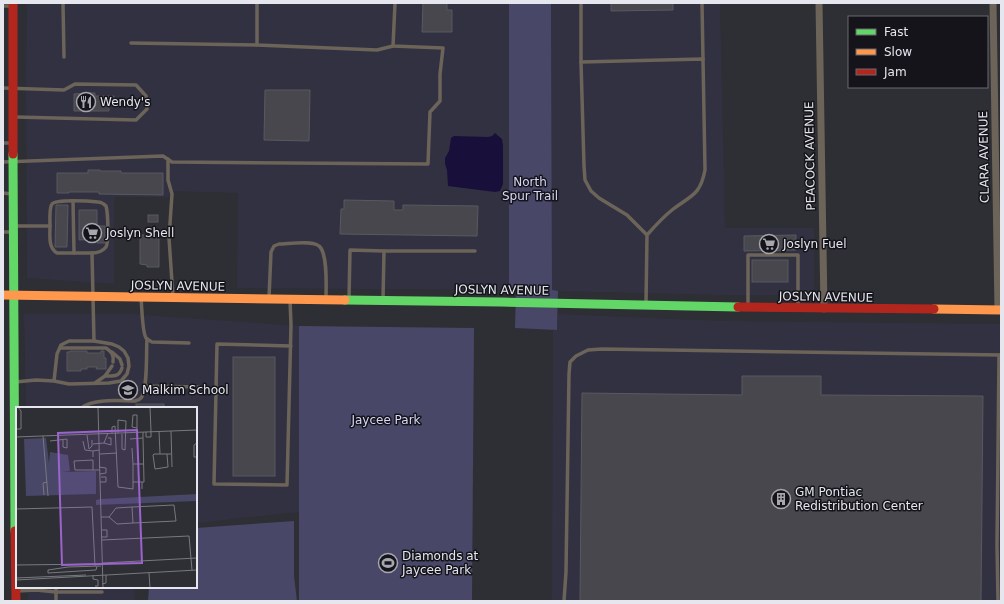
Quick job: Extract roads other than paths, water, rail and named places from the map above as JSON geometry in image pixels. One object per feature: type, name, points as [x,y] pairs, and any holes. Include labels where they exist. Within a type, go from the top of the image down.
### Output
[{"type":"main road","points":[[13,5],[14,486],[16,601]]},
{"type":"main road","name":"JOSLYN AVENUE","points":[[3,295],[502,302],[748,308],[1000,310]]},
{"type":"street","name":"PEACOCK AVENUE","points":[[818,3],[824,309]]},
{"type":"street","name":"CLARA AVENUE","points":[[993,3],[1000,310]]},
{"type":"lane","points":[[63,3],[64,58]]},
{"type":"lane","points":[[257,3],[258,45]]},
{"type":"lane","points":[[393,46],[395,3]]},
{"type":"lane","points":[[581,3],[581,62],[585,180],[591,191],[599,198],[627,215],[647,235]]},
{"type":"lane","points":[[646,306],[647,235],[656,224],[698,190],[705,170],[702,3]]},
{"type":"lane","points":[[3,6],[13,5]]},
{"type":"lane","points":[[3,162],[163,156],[172,162],[428,164],[430,112],[440,101],[440,74],[443,48],[393,46],[377,50],[258,45],[131,43]]},
{"type":"lane","points":[[581,62],[703,59]]},
{"type":"lane","points":[[3,88],[64,90],[75,84],[136,85],[146,96],[147,109],[136,120],[13,117]]},
{"type":"lane","points":[[3,143],[14,144]]},
{"type":"lane","points":[[168,159],[168,180],[172,194],[169,238],[173,298]]},
{"type":"lane","points":[[3,193],[14,194]]},
{"type":"lane","points":[[57,201],[73,201],[99,202],[106,206],[107,242],[106,247],[100,252],[57,253],[52,250],[50,207],[52,203],[57,201]]},
{"type":"lane","points":[[73,201],[74,253]]},
{"type":"lane","points":[[3,232],[14,229],[50,226]]},
{"type":"lane","points":[[269,299],[271,252],[274,246],[279,244],[312,243],[320,246],[324,254],[326,300]]},
{"type":"lane","points":[[349,300],[350,250],[475,251]]},
{"type":"lane","points":[[383,300],[384,251]]},
{"type":"lane","points":[[92,253],[94,341]]},
{"type":"lane","points":[[748,308],[748,255],[798,255],[798,308]]},
{"type":"lane","points":[[82,407],[94,402],[135,401],[140,399],[143,394],[145,386],[146,339],[144,333],[141,297]]},
{"type":"lane","points":[[290,299],[290,346],[287,485],[214,484],[217,344],[290,346]]},
{"type":"lane","points":[[146,339],[152,342],[189,343]]},
{"type":"lane","points":[[14,382],[54,380],[69,384],[94,384],[121,381],[127,374],[129,366],[128,358],[119,347],[112,344],[94,341],[69,341],[61,345],[57,354],[54,380]]},
{"type":"lane","points":[[60,348],[106,348],[120,359],[122,366],[121,372],[118,375],[106,376]]},
{"type":"lane","points":[[564,601],[566,572],[570,362],[576,356],[588,350],[602,349],[1000,355],[997,546],[998,601]]},
{"type":"lane","points":[[94,384],[106,376],[114,358],[112,352]]},
{"type":"lane","points":[[145,386],[199,387]]},
{"type":"lane","points":[[56,588],[56,601]]},
{"type":"lane","points":[[16,590],[102,592]]},
{"type":"place","name":"Wendy's","points":[[86,102]]},
{"type":"place","name":"Joslyn Shell","points":[[92,233]]},
{"type":"place","name":"Joslyn Fuel","points":[[769,244]]},
{"type":"place","name":"Malkim School","points":[[128,390]]},
{"type":"place","name":"GM Pontiac Redistribution Center","points":[[781,499]]},
{"type":"place","name":"Diamonds at Jaycee Park","points":[[388,563]]},
{"type":"park label","name":"North Spur Trail","points":[[530,189]]},
{"type":"park label","name":"Jaycee Park","points":[[386,420]]}]
